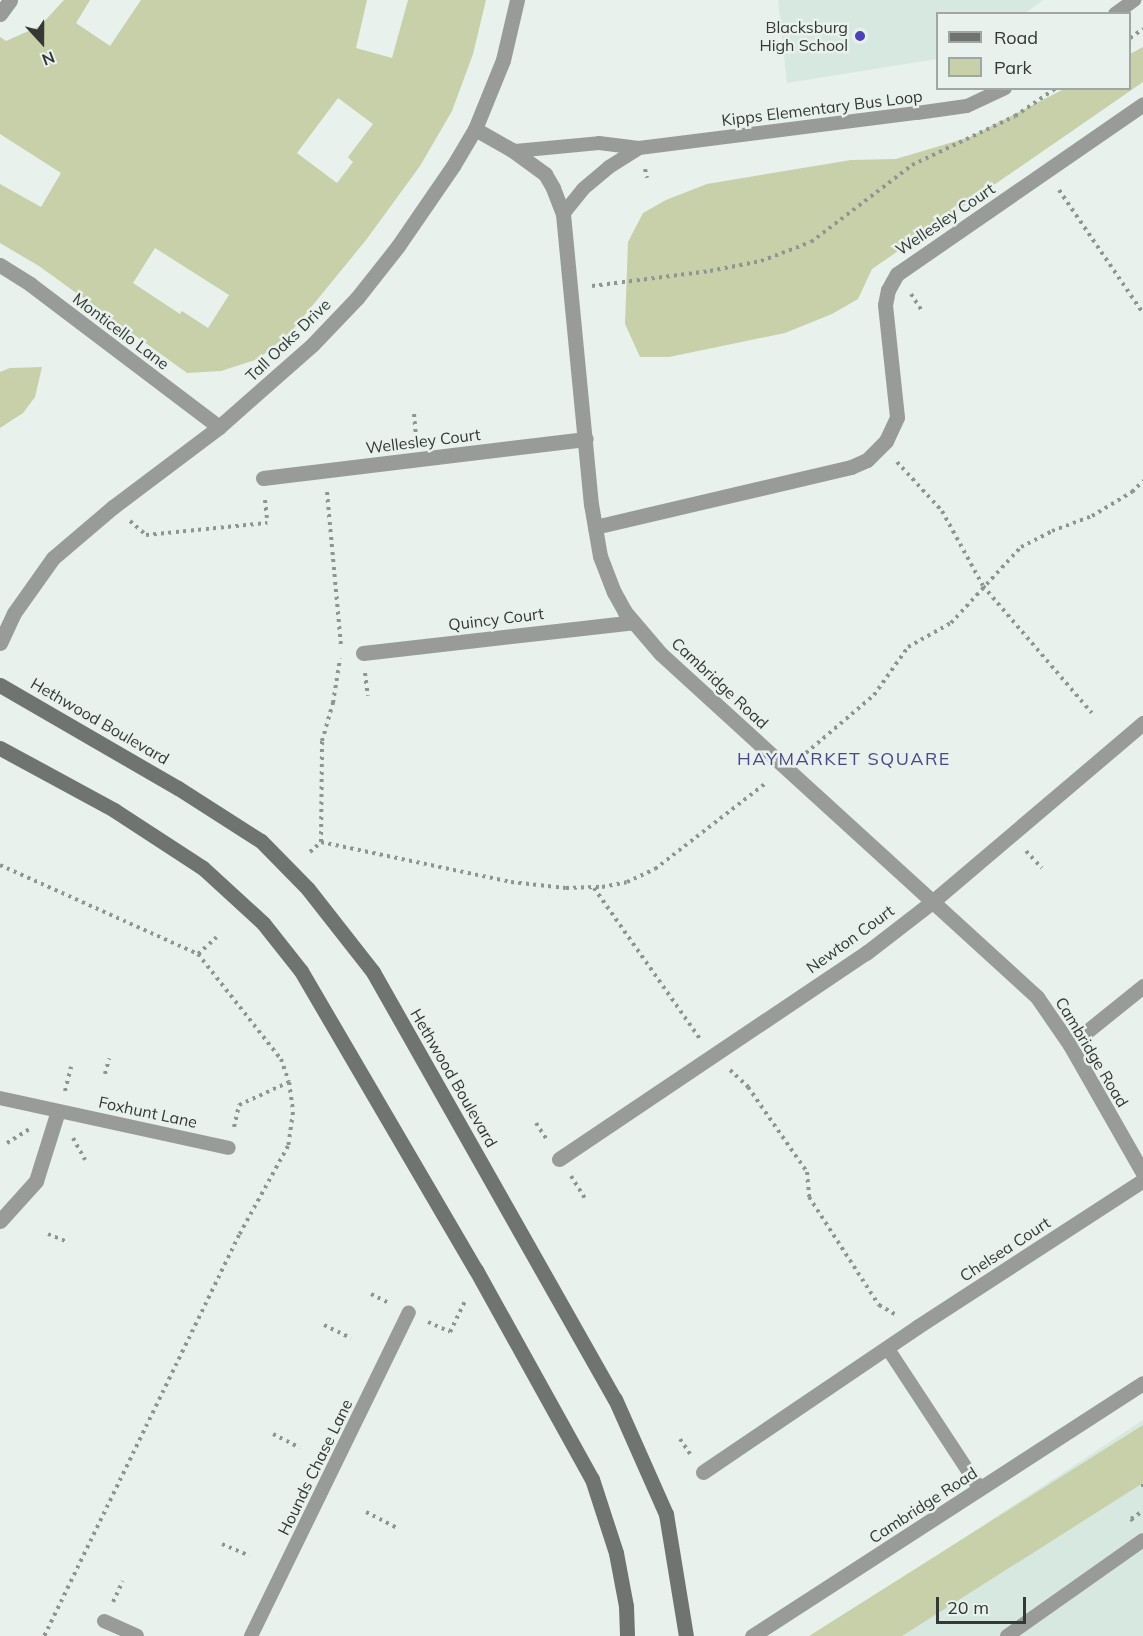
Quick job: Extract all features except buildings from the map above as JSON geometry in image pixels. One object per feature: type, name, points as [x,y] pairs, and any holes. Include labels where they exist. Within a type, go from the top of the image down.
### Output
[{"type":"street","points":[[0,14],[10,0]]},
{"type":"street","name":"Tall Oaks Drive","points":[[0,643],[14,613],[53,558],[113,507],[219,427],[305,351],[357,298],[398,246],[453,166],[475,129],[503,60],[518,0]]},
{"type":"street","name":"Wellesley Court","points":[[595,527],[851,467],[867,460],[886,441],[897,417],[885,305],[888,290],[897,274],[1143,104]]},
{"type":"street","name":"Cambridge Road","points":[[475,129],[515,151],[545,174],[554,188],[563,214],[595,527],[600,556],[610,584],[633,622],[661,654],[1038,997],[1070,1045],[1143,1173]]},
{"type":"street","name":"Monticello Lane","points":[[0,265],[30,284],[219,427]]},
{"type":"street","name":"Wellesley Court","points":[[263,478],[586,438]]},
{"type":"street","name":"Quincy Court","points":[[363,653],[633,622]]},
{"type":"street","name":"Hethwood Boulevard","points":[[0,685],[178,788],[261,841],[308,889],[373,972],[615,1398],[666,1514],[686,1636]]},
{"type":"street","name":"Newton Court","points":[[560,1159],[856,959],[932,902],[1143,723]]},
{"type":"street","points":[[0,748],[114,810],[204,868],[263,923],[301,971],[476,1270],[592,1479],[616,1553],[626,1606],[627,1636]]},
{"type":"street","points":[[1070,1045],[1143,986]]},
{"type":"street","points":[[0,1221],[36,1181],[61,1103]]},
{"type":"street","name":"Chelsea Court","points":[[703,1472],[888,1349],[917,1327],[1143,1180]]},
{"type":"street","name":"Cambridge Road","points":[[752,1636],[1143,1383]]},
{"type":"lane","points":[[1118,12],[1134,0]]},
{"type":"lane","name":"Kipps Elementary Bus Loop","points":[[515,151],[599,143],[639,148],[967,106],[1001,90]]},
{"type":"lane","name":"Kipps Elementary Bus Loop","points":[[563,214],[583,189],[609,167],[639,148]]},
{"type":"lane","name":"Foxhunt Lane","points":[[0,1098],[61,1103],[229,1148]]},
{"type":"lane","name":"Hounds Chase Lane","points":[[251,1636],[409,1312]]},
{"type":"lane","points":[[888,1349],[980,1489]]},
{"type":"lane","points":[[1007,1636],[1143,1540]]},
{"type":"lane","points":[[104,1621],[137,1636]]},
{"type":"path","points":[[596,286],[750,263],[811,242],[912,165],[1015,116],[1053,90]]},
{"type":"path","points":[[1068,203],[1143,314]]},
{"type":"path","points":[[893,458],[942,512],[983,586],[1092,714]]},
{"type":"path","points":[[806,753],[874,695],[908,647],[951,623],[1021,547],[1052,531],[1092,516],[1132,492],[1143,481]]},
{"type":"path","points":[[310,852],[321,842],[322,741],[333,703],[341,655],[329,512]]},
{"type":"path","points":[[146,535],[267,523]]},
{"type":"path","points":[[321,842],[512,882],[593,888],[627,882],[655,869],[766,783]]},
{"type":"path","points":[[0,865],[198,954],[281,1059],[289,1082],[293,1112],[288,1146],[239,1235],[44,1636]]},
{"type":"path","points":[[593,888],[706,1046]]},
{"type":"path","points":[[198,954],[216,937]]},
{"type":"path","points":[[105,1074],[109,1059]]},
{"type":"path","points":[[61,1103],[71,1067]]},
{"type":"path","points":[[727,1068],[748,1087],[807,1172],[809,1197],[879,1305],[897,1316]]},
{"type":"path","points":[[239,1105],[289,1082]]},
{"type":"path","points":[[48,1234],[68,1242]]},
{"type":"path","points":[[450,1332],[464,1303]]},
{"type":"path","points":[[324,1325],[351,1338]]},
{"type":"path","points":[[273,1434],[300,1448]]},
{"type":"path","points":[[366,1512],[396,1527]]},
{"type":"path","points":[[222,1544],[250,1556]]},
{"type":"shaded area","name":"Blacksburg High School","points":[[778,0],[1043,0],[1026,12],[936,12],[936,59],[787,83]]},
{"type":"shaded area","points":[[1143,1420],[1143,1636],[815,1636]]},
{"type":"green space","points":[[64,0],[90,0],[76,23],[110,46],[141,0],[367,0],[356,48],[392,58],[408,0],[486,0],[473,54],[452,111],[420,166],[366,240],[290,333],[258,359],[221,371],[187,373],[39,266],[0,243],[0,184],[41,207],[61,173],[0,134],[0,37],[6,41],[40,26]],"holes":[[[338,98],[373,124],[348,157],[353,162],[337,183],[297,153]],[[155,248],[229,295],[208,328],[182,311],[180,314],[133,283]]]},
{"type":"green space","points":[[1143,47],[1143,82],[872,269],[858,299],[832,314],[785,333],[669,357],[640,357],[625,324],[628,242],[643,213],[666,200],[707,184],[851,160],[896,159],[970,137],[1062,90],[1131,90],[1131,53]]},
{"type":"green space","points":[[42,367],[35,397],[23,413],[0,428],[0,372],[10,368]]},
{"type":"green space","points":[[1143,1425],[1143,1483],[902,1636],[809,1636]]},
{"type":"place","name":"Blacksburg High School","points":[[860,36]]},
{"type":"district","name":"HAYMARKET SQUARE","points":[[844,759]]}]
